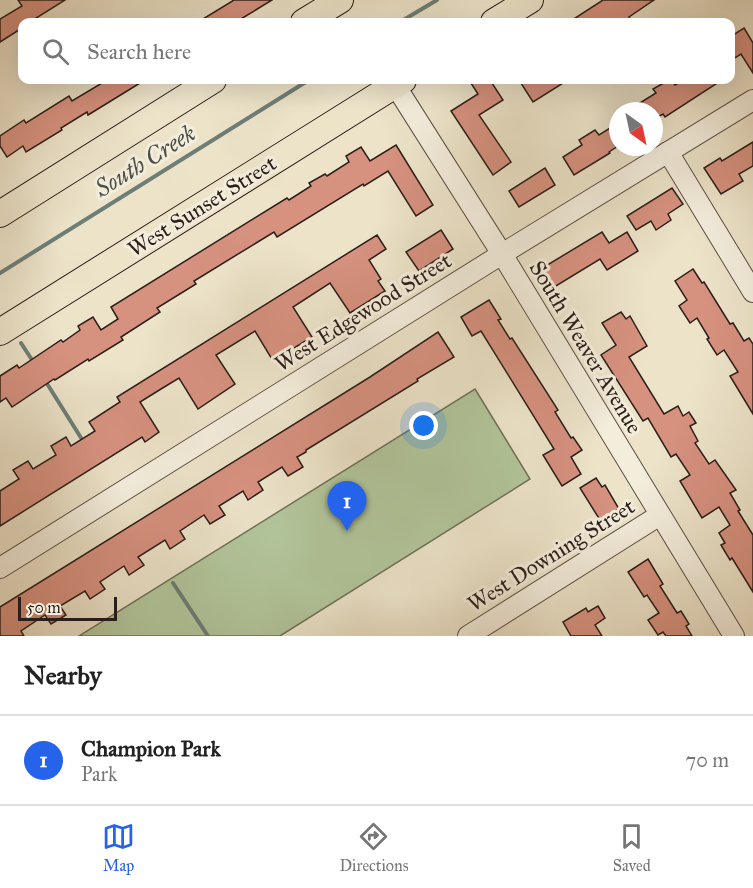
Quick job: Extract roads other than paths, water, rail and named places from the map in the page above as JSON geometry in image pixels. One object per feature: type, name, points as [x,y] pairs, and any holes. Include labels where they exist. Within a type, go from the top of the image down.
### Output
[{"type":"main road","points":[[311,18],[340,0]]},
{"type":"main road","points":[[501,18],[530,0]]},
{"type":"main road","points":[[0,214],[207,84]]},
{"type":"main road","name":"West Sunset Street","points":[[0,332],[396,84]]},
{"type":"street","name":"South Weaver Avenue","points":[[400,84],[734,636]]},
{"type":"street","name":"West Edgewood Street","points":[[0,568],[753,100]]},
{"type":"street","points":[[668,152],[753,292]]},
{"type":"street","name":"West Downing Street","points":[[468,636],[660,515]]},
{"type":"waterway","name":"South Creek","points":[[407,18],[437,0]]},
{"type":"waterway","name":"South Creek","points":[[0,273],[303,84]]},
{"type":"waterway","points":[[21,343],[34,363]]},
{"type":"waterway","points":[[46,382],[83,441]]},
{"type":"waterway","points":[[173,583],[208,636]]},
{"type":"place","name":"Champion Park","points":[[347,531]]}]
